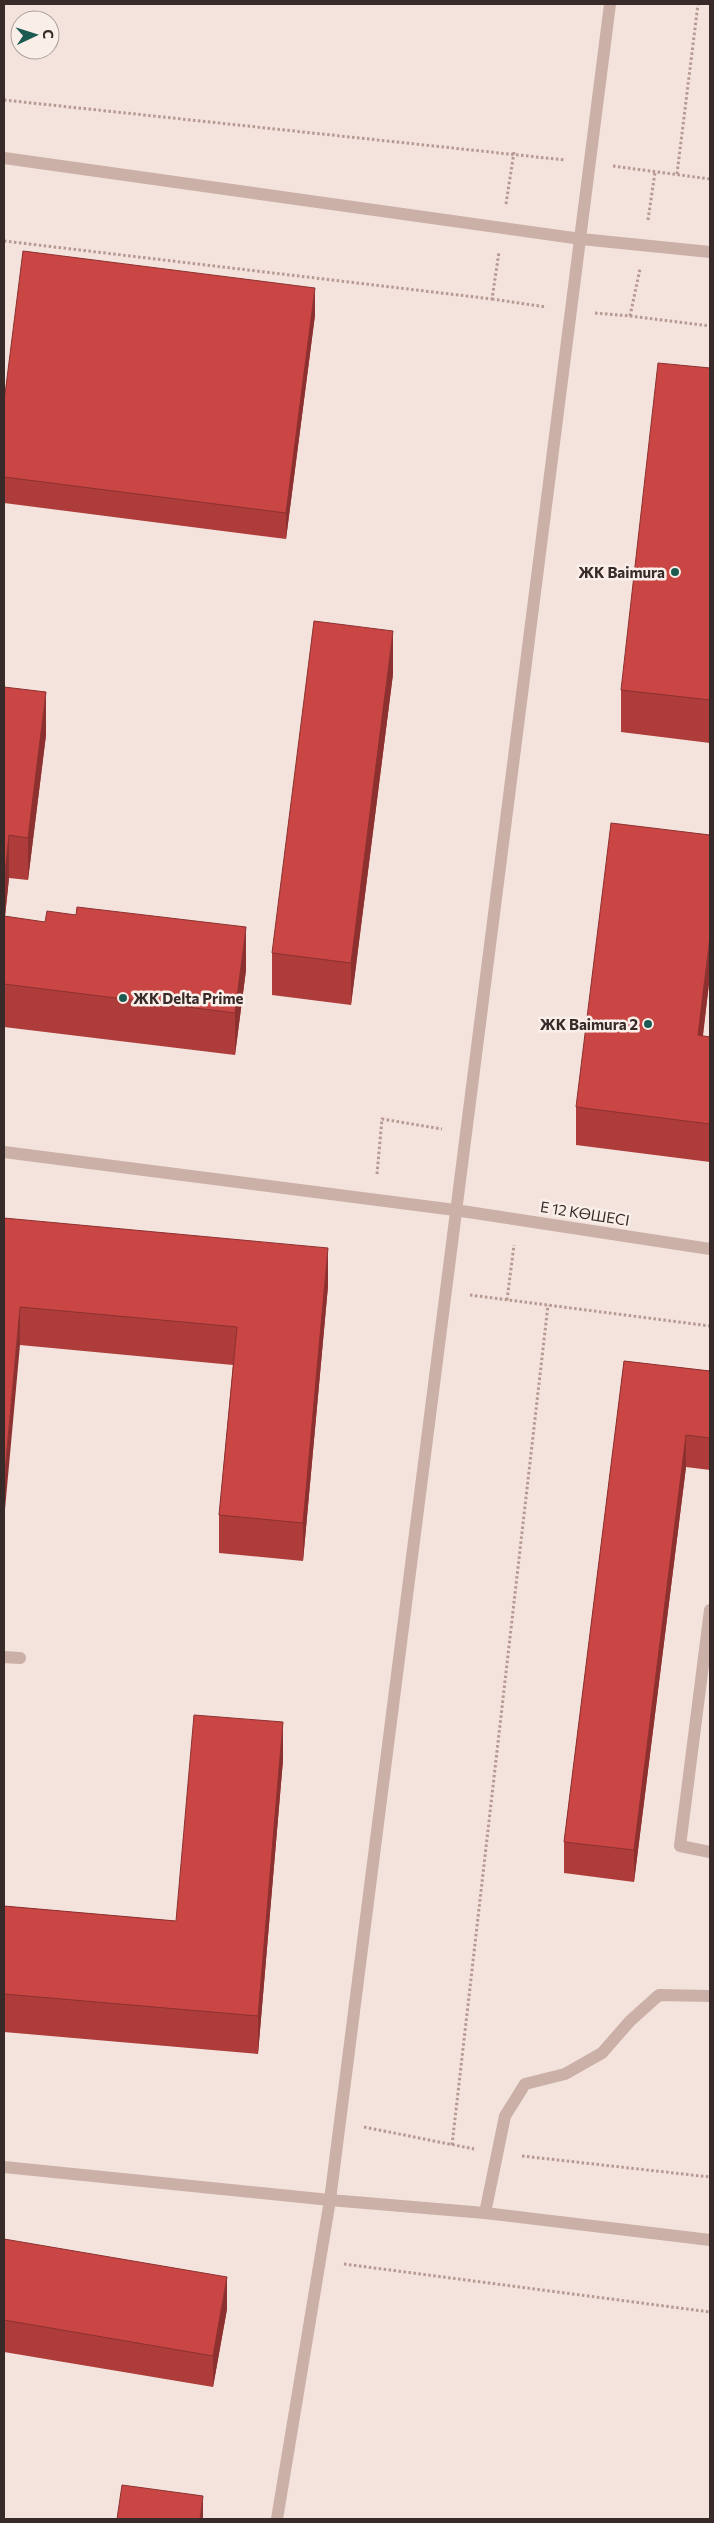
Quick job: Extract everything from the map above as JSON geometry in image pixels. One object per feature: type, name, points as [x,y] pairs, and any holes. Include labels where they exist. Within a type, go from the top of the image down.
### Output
[{"type":"street","points":[[277,2519],[330,2200],[610,4]]},
{"type":"street","points":[[4,158],[581,239],[710,252]]},
{"type":"street","name":"Е 12 КӨШЕСІ","points":[[4,1152],[455,1210],[710,1249]]},
{"type":"street","points":[[710,1610],[680,1846],[710,1852]]},
{"type":"street","points":[[4,1657],[20,1658]]},
{"type":"street","points":[[485,2213],[505,2116],[525,2084],[565,2074],[602,2053],[630,2021],[659,1995],[710,1996]]},
{"type":"street","points":[[4,2167],[330,2200],[485,2213],[710,2240]]},
{"type":"path","points":[[677,174],[698,4]]},
{"type":"path","points":[[4,100],[514,152],[710,179]]},
{"type":"path","points":[[492,299],[514,152]]},
{"type":"path","points":[[630,316],[645,246],[654,172]]},
{"type":"path","points":[[4,241],[492,299],[572,311],[710,326]]},
{"type":"path","points":[[374,1200],[382,1119],[466,1133]]},
{"type":"path","points":[[507,1300],[516,1219]]},
{"type":"path","points":[[445,1292],[710,1326]]},
{"type":"path","points":[[452,2144],[548,1305]]},
{"type":"path","points":[[320,2261],[710,2312]]},
{"type":"building","points":[[23,251],[315,288],[286,513],[4,477],[4,402]]},
{"type":"building","name":"ЖК Baimura","points":[[658,363],[710,368],[710,700],[621,690]]},
{"type":"building","points":[[314,621],[393,631],[351,963],[272,953]]},
{"type":"building","points":[[4,687],[46,692],[28,838],[9,835],[4,883]]},
{"type":"building","name":"ЖК Baimura 2","points":[[611,823],[710,835],[710,936],[698,1035],[710,1037],[710,1124],[576,1107]]},
{"type":"building","points":[[77,907],[246,927],[235,1013],[4,984],[4,916],[45,922],[47,911],[76,915]]},
{"type":"building","points":[[4,1218],[328,1248],[303,1523],[219,1515],[237,1327],[20,1307],[4,1482]]},
{"type":"building","points":[[624,1361],[710,1371],[710,1438],[686,1435],[634,1850],[564,1842]]},
{"type":"building","points":[[194,1715],[283,1722],[258,2016],[4,1994],[4,1906],[176,1921]]},
{"type":"building","points":[[4,2239],[227,2277],[213,2356],[4,2320]]},
{"type":"building","points":[[122,2485],[203,2496],[200,2519],[117,2519]]},
{"type":"place","name":"ЖК Baimura","points":[[675,572]]},
{"type":"place","name":"ЖК Delta Prime","points":[[123,998]]},
{"type":"place","name":"ЖК Baimura 2","points":[[648,1024]]}]
